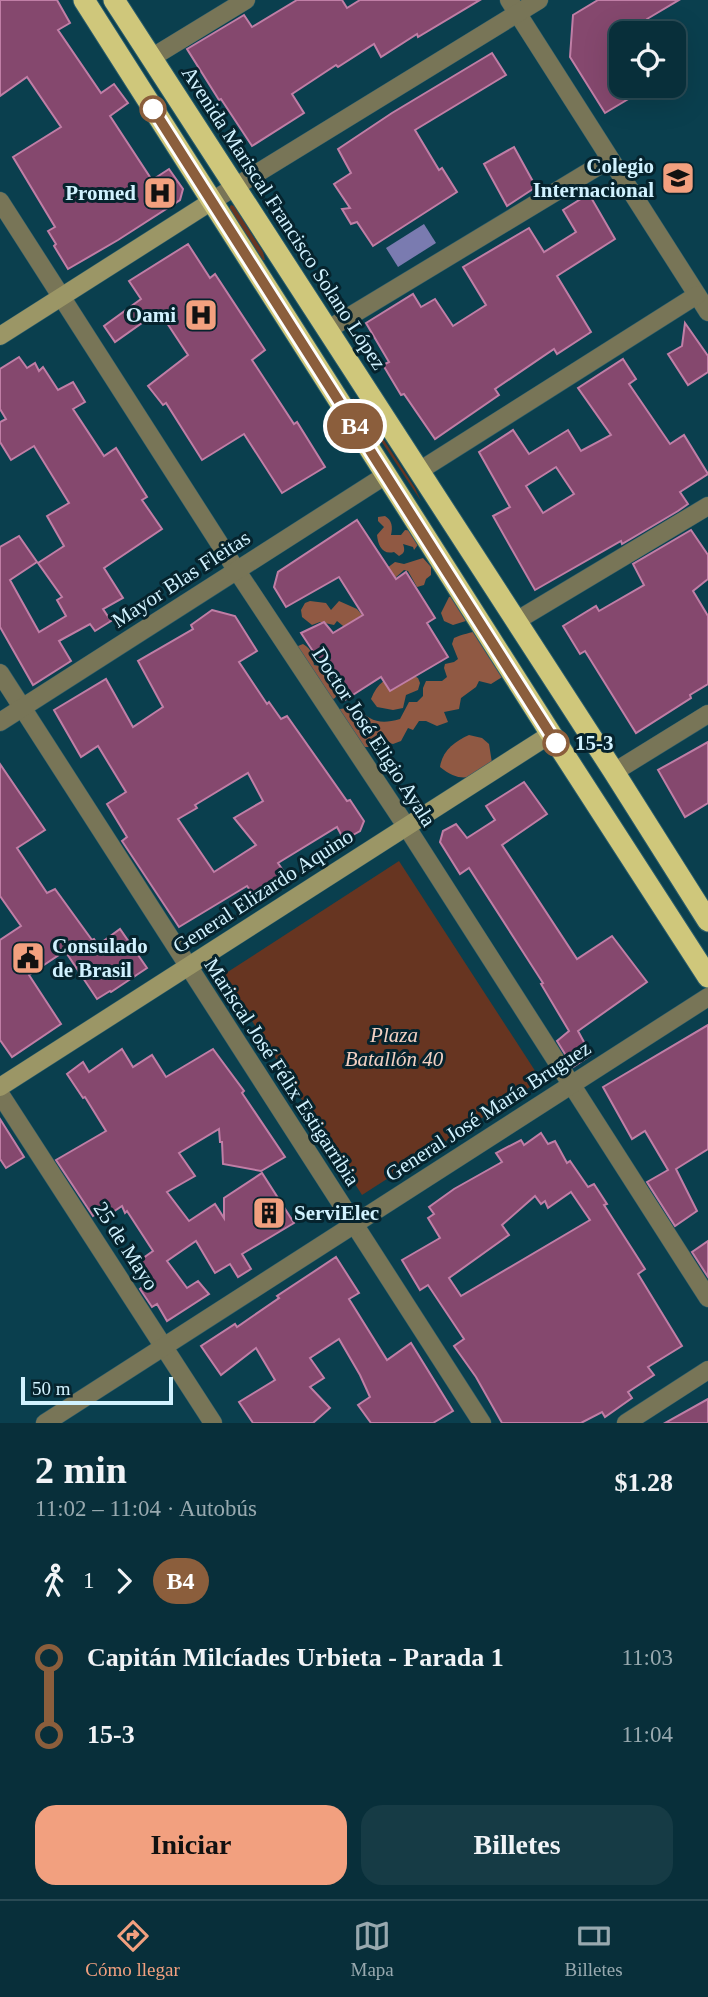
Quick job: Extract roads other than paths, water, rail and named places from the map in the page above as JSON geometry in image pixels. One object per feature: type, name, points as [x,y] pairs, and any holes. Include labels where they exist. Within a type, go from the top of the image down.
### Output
[{"type":"highway","points":[[84,0],[708,977]]},
{"type":"highway","points":[[100,0],[155,85],[195,127]]},
{"type":"highway","name":"Avenida Mariscal Francisco Solano López","points":[[114,0],[708,921]]},
{"type":"main road","points":[[0,336],[212,201]]},
{"type":"main road","name":"General Elizardo Aquino","points":[[0,1087],[551,734]]},
{"type":"street","points":[[151,58],[246,0]]},
{"type":"street","points":[[212,201],[513,6],[538,0]]},
{"type":"street","points":[[513,6],[708,312]]},
{"type":"street","points":[[327,330],[610,159]]},
{"type":"street","name":"Doctor José Eligio Ayala","points":[[0,201],[237,571],[406,826],[708,1298]]},
{"type":"street","points":[[419,471],[697,295]]},
{"type":"street","name":"Mayor Blas Fleitas","points":[[0,722],[386,475]]},
{"type":"street","points":[[516,621],[708,506]]},
{"type":"street","name":"Mariscal José Félix Estigarribia","points":[[0,673],[482,1423]]},
{"type":"street","points":[[614,772],[708,714]]},
{"type":"street","name":"General José María Bruguez","points":[[45,1423],[708,997]]},
{"type":"street","name":"25 de Mayo","points":[[0,1094],[213,1423]]},
{"type":"street","points":[[626,1423],[708,1370]]},
{"type":"water","points":[[424,224],[436,243],[398,267],[386,248]]},
{"type":"place","name":"Colegio Internacional","points":[[678,178]]},
{"type":"place","name":"Promed","points":[[160,193]]},
{"type":"place","name":"Oami","points":[[201,315]]},
{"type":"place","name":"15-3","points":[[556,743]]},
{"type":"place","name":"Consulado de Brasil","points":[[28,958]]},
{"type":"place","name":"ServiElec","points":[[269,1213]]},
{"type":"park label","name":"Plaza Batallón 40","points":[[394,1047]]}]
